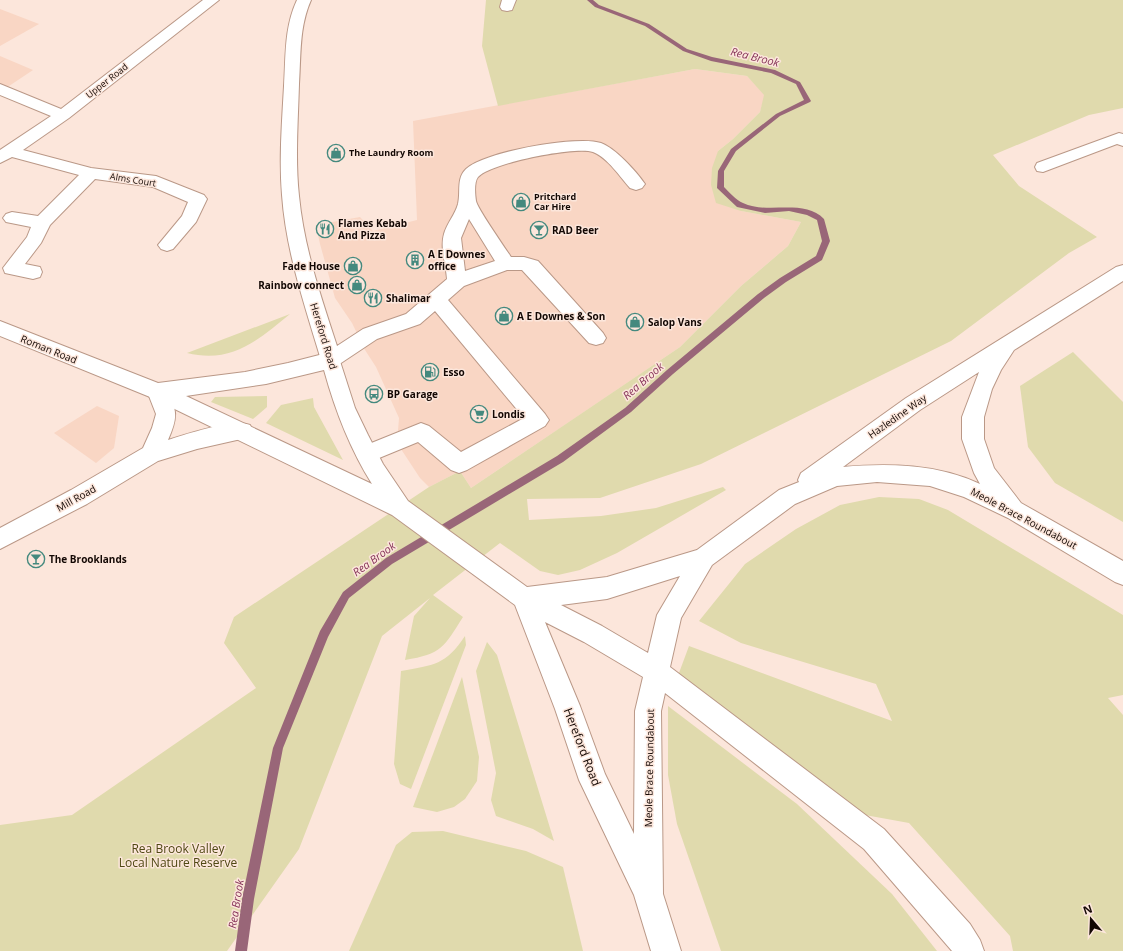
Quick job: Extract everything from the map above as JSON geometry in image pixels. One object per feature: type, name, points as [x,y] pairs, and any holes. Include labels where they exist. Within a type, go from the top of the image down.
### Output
[{"type":"main road","name":"Upper Road","points":[[6,155],[63,115],[212,0]]},
{"type":"main road","name":"Hereford Road","points":[[304,0],[301,6],[294,35],[288,147],[292,210],[299,252],[345,408],[367,454],[400,508],[524,598],[567,706],[593,780],[648,894]]},
{"type":"main road","points":[[0,89],[63,115]]},
{"type":"main road","points":[[1043,167],[1119,138],[1123,141]]},
{"type":"main road","points":[[457,281],[452,238],[467,202],[466,183],[472,173],[481,165],[498,160],[568,147],[595,147],[605,152],[636,184]]},
{"type":"main road","name":"Alms Court","points":[[6,155],[91,173],[156,182],[198,199],[190,218],[167,245]]},
{"type":"main road","points":[[33,272],[12,268],[35,239],[42,222],[91,173]]},
{"type":"main road","points":[[467,202],[506,264]]},
{"type":"main road","points":[[12,218],[42,222]]},
{"type":"main road","points":[[151,454],[163,428],[166,414],[157,391],[264,378],[295,371],[331,360],[370,334],[413,319],[457,281],[506,264],[524,264],[531,266],[596,338]]},
{"type":"main road","name":"Hazledine Way","points":[[787,497],[829,464],[913,404],[1123,272]]},
{"type":"main road","points":[[367,454],[421,432],[459,464],[538,420],[436,299]]},
{"type":"main road","name":"Roman Road","points":[[0,328],[98,369],[157,391],[400,508]]},
{"type":"main road","name":"Hazledine Way","points":[[1011,342],[992,366],[982,389],[973,417],[973,439],[985,473],[1016,512]]},
{"type":"main road","name":"Mill Road","points":[[0,539],[79,497],[151,454],[197,440],[242,431]]},
{"type":"main road","name":"Meole Brace Roundabout","points":[[666,951],[648,894],[648,711],[669,615],[704,558],[787,497],[835,477],[878,473],[930,477],[970,489],[1016,512],[1070,542],[1123,574]]},
{"type":"main road","points":[[524,598],[607,588],[704,558]]},
{"type":"main road","points":[[524,598],[593,634],[657,672],[874,839],[959,936],[969,951]]},
{"type":"shaded area","points":[[0,9],[39,24],[0,46]]},
{"type":"shaded area","points":[[0,56],[33,70],[0,92]]},
{"type":"shaded area","points":[[695,69],[747,76],[765,95],[760,112],[733,139],[718,151],[741,211],[801,222],[788,246],[741,286],[680,347],[471,488],[460,471],[429,487],[420,478],[397,443],[399,418],[376,367],[365,350],[352,323],[335,298],[316,225],[360,217],[373,231],[417,220],[413,121]]},
{"type":"shaded area","points":[[97,406],[119,416],[114,448],[96,463],[54,433]]},
{"type":"green space","name":"Rea Brook Valley Local Nature Reserve","points":[[486,0],[1123,0],[1123,108],[1089,115],[993,155],[1019,186],[1097,237],[1069,253],[951,341],[701,464],[600,498],[527,499],[529,520],[601,516],[656,508],[723,487],[726,490],[617,553],[580,570],[558,575],[540,571],[500,543],[433,595],[463,617],[451,636],[441,648],[427,655],[405,660],[414,616],[430,598],[382,636],[299,849],[227,951],[0,951],[0,825],[72,815],[256,688],[224,643],[234,617],[429,487],[460,471],[471,488],[680,347],[741,286],[788,246],[801,222],[741,211],[716,203],[711,185],[712,168],[718,151],[733,139],[760,112],[764,95],[747,76],[695,69],[498,106],[482,46]]},
{"type":"green space","points":[[290,314],[255,341],[231,352],[203,356],[187,353]]},
{"type":"green space","points":[[1073,352],[1123,402],[1123,522],[1055,483],[1028,447],[1020,386]]},
{"type":"green space","points":[[267,396],[267,407],[253,419],[211,402],[215,397]]},
{"type":"green space","points":[[313,398],[314,407],[343,460],[266,423],[281,405]]},
{"type":"green space","points":[[879,497],[919,499],[948,510],[1123,615],[1123,695],[1108,698],[1123,715],[1123,951],[1013,951],[1010,936],[909,823],[865,815],[676,681],[689,646],[892,721],[876,684],[741,643],[699,621],[745,564],[796,529],[840,505]]},
{"type":"green space","points":[[465,636],[466,645],[411,789],[400,784],[394,764],[401,671],[431,665],[438,662],[452,653]]},
{"type":"green space","points":[[487,642],[497,655],[554,841],[533,829],[496,816],[491,800],[496,773],[476,671]]},
{"type":"green space","points":[[462,677],[479,757],[477,781],[465,799],[454,807],[437,812],[413,807]]},
{"type":"green space","points":[[668,706],[797,804],[892,894],[937,951],[721,951],[677,824],[668,775]]},
{"type":"green space","points":[[443,831],[526,851],[563,867],[583,951],[349,951],[396,845],[412,832]]},
{"type":"waterway","name":"Rea Brook","points":[[241,951],[248,899],[278,748],[324,634],[346,595],[389,561],[560,459],[628,410],[670,372],[761,296],[783,280],[819,258],[826,241],[820,219],[809,213],[789,209],[765,211],[740,205],[720,188],[721,171],[733,150],[778,115],[808,101],[798,83],[773,71],[711,59],[685,50],[647,25],[597,6],[590,0]]},
{"type":"place","name":"The Laundry Room","points":[[336,153]]},
{"type":"place","name":"Pritchard Car Hire","points":[[521,202]]},
{"type":"place","name":"Flames Kebab And Pizza","points":[[325,229]]},
{"type":"place","name":"RAD Beer","points":[[539,230]]},
{"type":"place","name":"A E Downes office","points":[[415,260]]},
{"type":"place","name":"Fade House","points":[[353,266]]},
{"type":"place","name":"Rainbow connect","points":[[357,285]]},
{"type":"place","name":"Shalimar","points":[[373,298]]},
{"type":"place","name":"A E Downes & Son","points":[[504,316]]},
{"type":"place","name":"Salop Vans","points":[[635,322]]},
{"type":"place","name":"Esso","points":[[430,372]]},
{"type":"place","name":"BP Garage","points":[[374,394]]},
{"type":"place","name":"Londis","points":[[479,414]]},
{"type":"place","name":"The Brooklands","points":[[36,559]]}]
